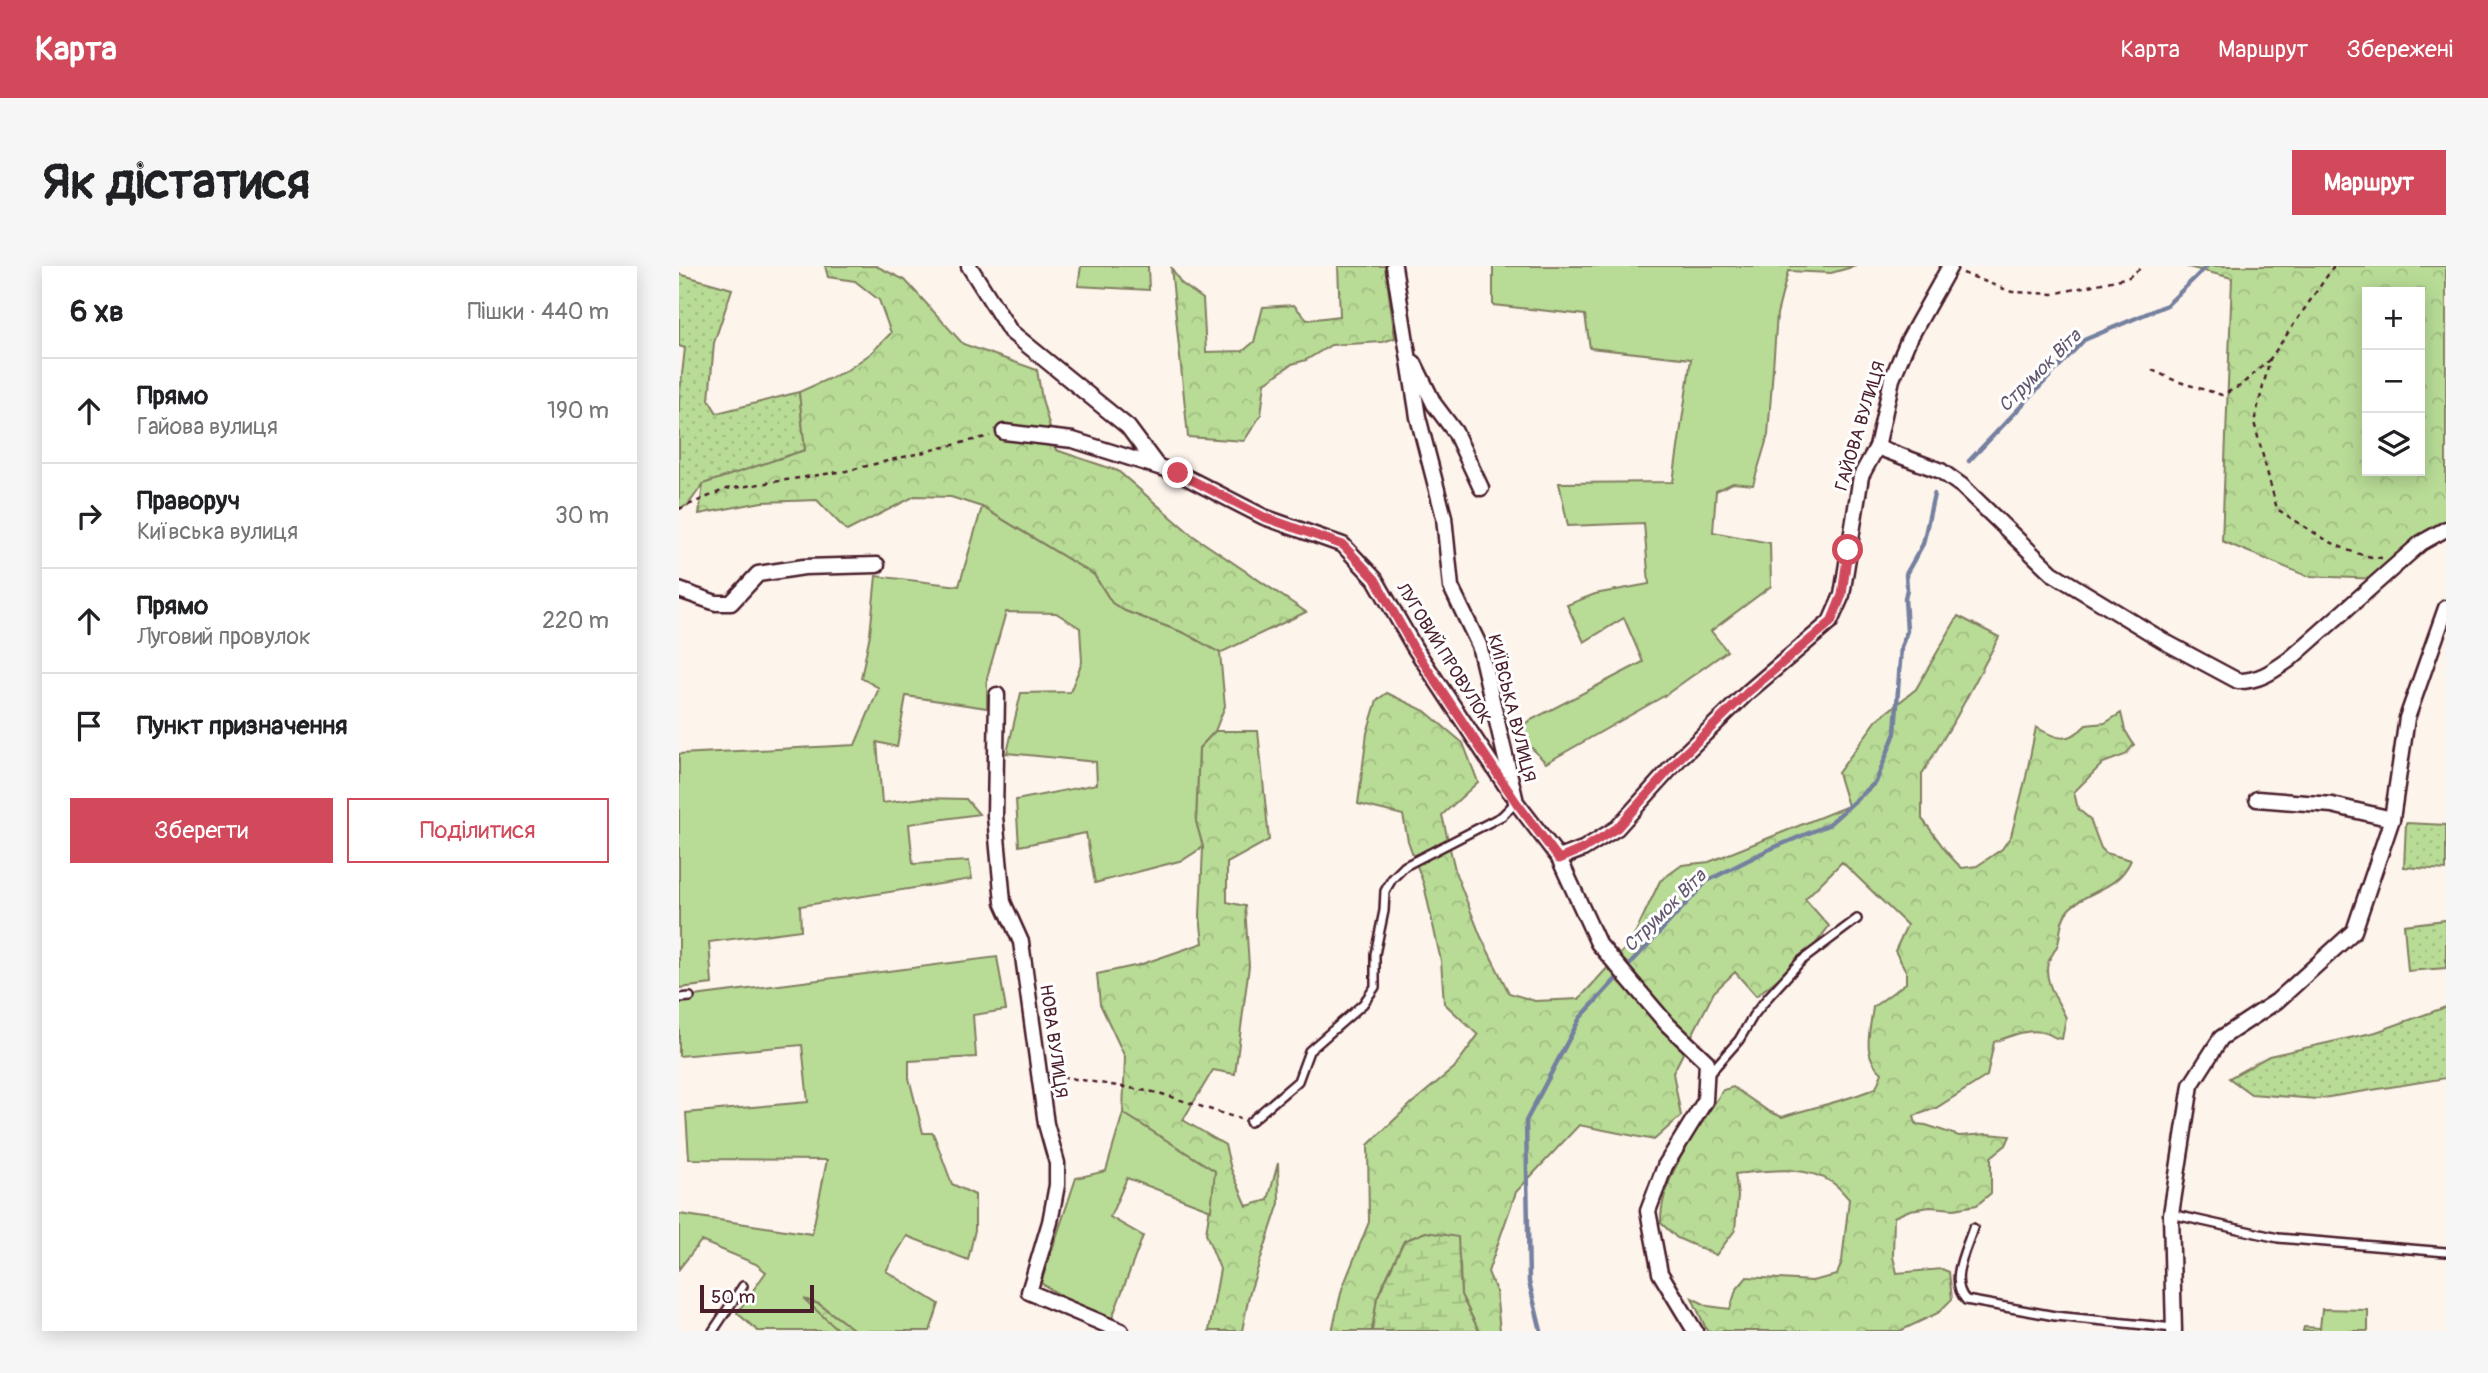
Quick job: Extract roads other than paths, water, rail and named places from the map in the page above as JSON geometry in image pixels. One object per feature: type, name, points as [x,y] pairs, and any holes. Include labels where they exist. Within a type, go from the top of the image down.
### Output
[{"type":"street","points":[[969,266],[1010,331],[1128,427],[1157,467]]},
{"type":"street","name":"КИЇВСЬКА ВУЛИЦЯ","points":[[1394,266],[1418,417],[1444,517],[1451,587],[1479,645],[1516,802],[1559,859],[1598,943],[1667,1024],[1707,1062],[1706,1077]]},
{"type":"street","name":"ГАЙОВА ВУЛИЦЯ","points":[[1559,859],[1583,849],[1617,828],[1680,758],[1738,702],[1831,622],[1842,595],[1861,476],[1877,447],[1892,379],[1908,341],[1950,267]]},
{"type":"street","points":[[1408,351],[1434,404],[1455,432],[1481,488]]},
{"type":"street","name":"ЛУГОВИЙ ПРОВУЛОК","points":[[1004,432],[1073,440],[1178,473],[1264,517],[1343,545],[1375,579],[1413,647],[1516,802]]},
{"type":"street","points":[[1877,447],[1941,471],[1962,486],[2052,573],[2169,644],[2238,681],[2267,676],[2290,659],[2421,543],[2446,529]]},
{"type":"street","points":[[679,590],[716,603],[731,603],[758,573],[804,567],[877,565]]},
{"type":"street","points":[[2174,1330],[2171,1214],[2191,1085],[2221,1038],[2277,1001],[2354,931],[2392,818],[2407,718],[2446,608]]},
{"type":"street","name":"НОВА ВУЛИЦЯ","points":[[997,695],[995,816],[1003,902],[1021,942],[1046,1124],[1057,1163],[1057,1185],[1050,1222],[1029,1292],[1121,1331]]},
{"type":"street","points":[[2257,799],[2332,805],[2392,818]]},
{"type":"street","points":[[1695,1331],[1660,1273],[1648,1211],[1665,1166],[1705,1101],[1706,1077]]},
{"type":"lane","points":[[1250,1122],[1298,1081],[1309,1051],[1363,1004],[1375,987],[1375,954],[1384,911],[1385,891],[1392,879],[1405,866],[1502,816],[1516,802]]},
{"type":"lane","points":[[1706,1077],[1739,1040],[1769,996],[1801,961],[1857,919]]},
{"type":"lane","points":[[679,998],[690,997]]},
{"type":"lane","points":[[2171,1214],[2279,1238],[2446,1252]]},
{"type":"lane","points":[[1973,1228],[1957,1275],[1960,1293],[1966,1300],[2055,1316],[2174,1330]]},
{"type":"lane","points":[[713,1331],[743,1286]]},
{"type":"waterway","name":"Струмок Віта","points":[[1969,461],[2084,340],[2167,305],[2207,266]]},
{"type":"waterway","name":"Струмок Віта","points":[[1541,1331],[1529,1282],[1526,1121],[1580,1018],[1707,881],[1768,850],[1828,825],[1876,782],[1895,733],[1901,647],[1907,631],[1906,574],[1923,544],[1934,494]]}]
